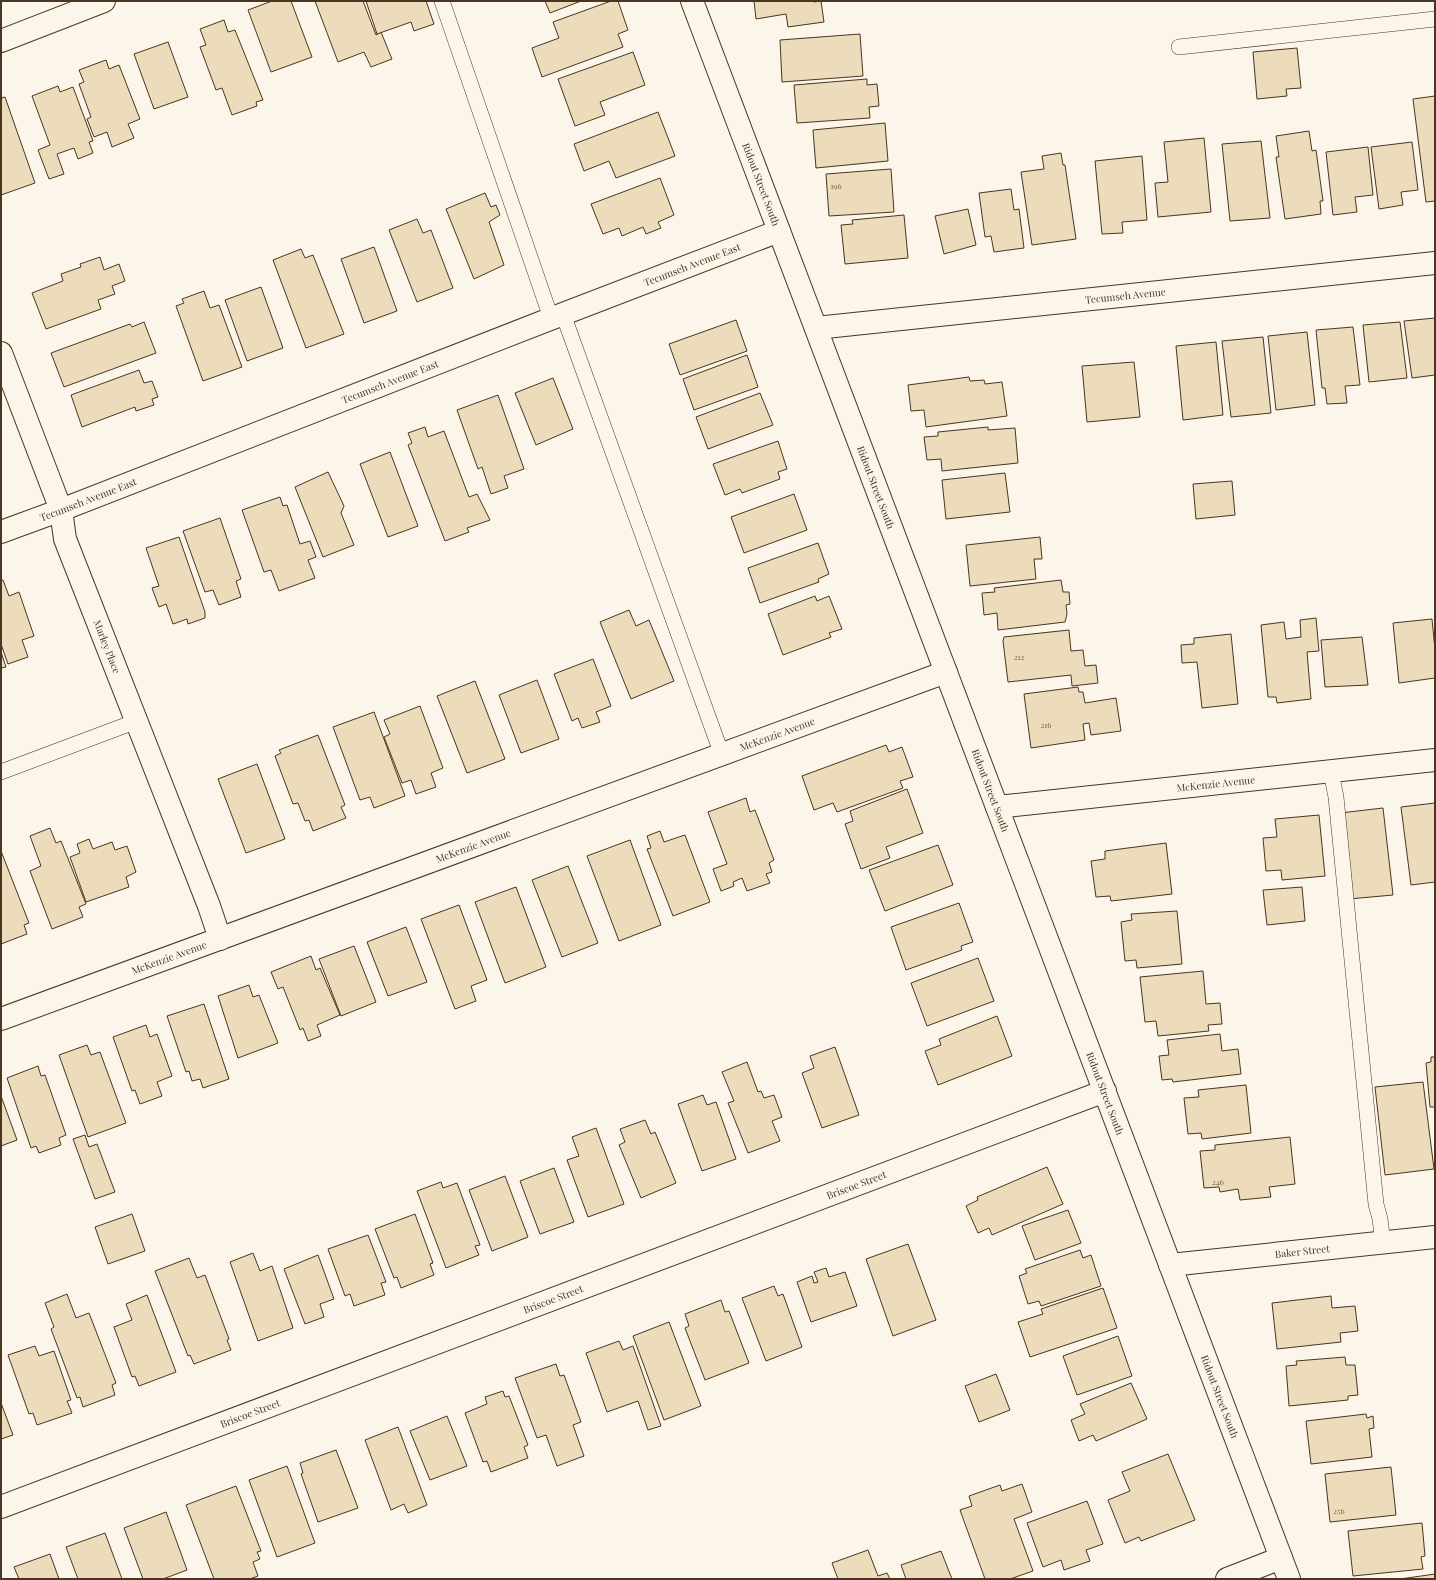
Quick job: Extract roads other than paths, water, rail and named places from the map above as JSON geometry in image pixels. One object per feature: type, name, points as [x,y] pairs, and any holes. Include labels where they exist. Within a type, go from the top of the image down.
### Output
[{"type":"street","points":[[1,41],[104,1]]},
{"type":"street","name":"Ridout Street South","points":[[692,1],[1289,1579]]},
{"type":"street","name":"Tecumseh Avenue East","points":[[1,532],[779,231]]},
{"type":"street","name":"Tecumseh Avenue","points":[[816,328],[1435,262]]},
{"type":"street","name":"Marley Place","points":[[1,353],[61,510],[65,539],[209,906],[220,939]]},
{"type":"street","name":"McKenzie Avenue","points":[[1,1019],[946,672]]},
{"type":"street","name":"McKenzie Avenue","points":[[997,807],[1435,760]]},
{"type":"street","name":"Briscoe Street","points":[[1,1507],[1105,1091]]},
{"type":"street","name":"Baker Street","points":[[1170,1265],[1435,1237]]},
{"type":"street","points":[[1227,1579],[1281,1558]]},
{"type":"lane","points":[[442,1],[557,316],[722,754]]},
{"type":"lane","points":[[1179,47],[1435,19]]},
{"type":"lane","points":[[1,772],[137,721]]},
{"type":"lane","points":[[1331,772],[1336,797],[1376,1204],[1383,1243]]}]
